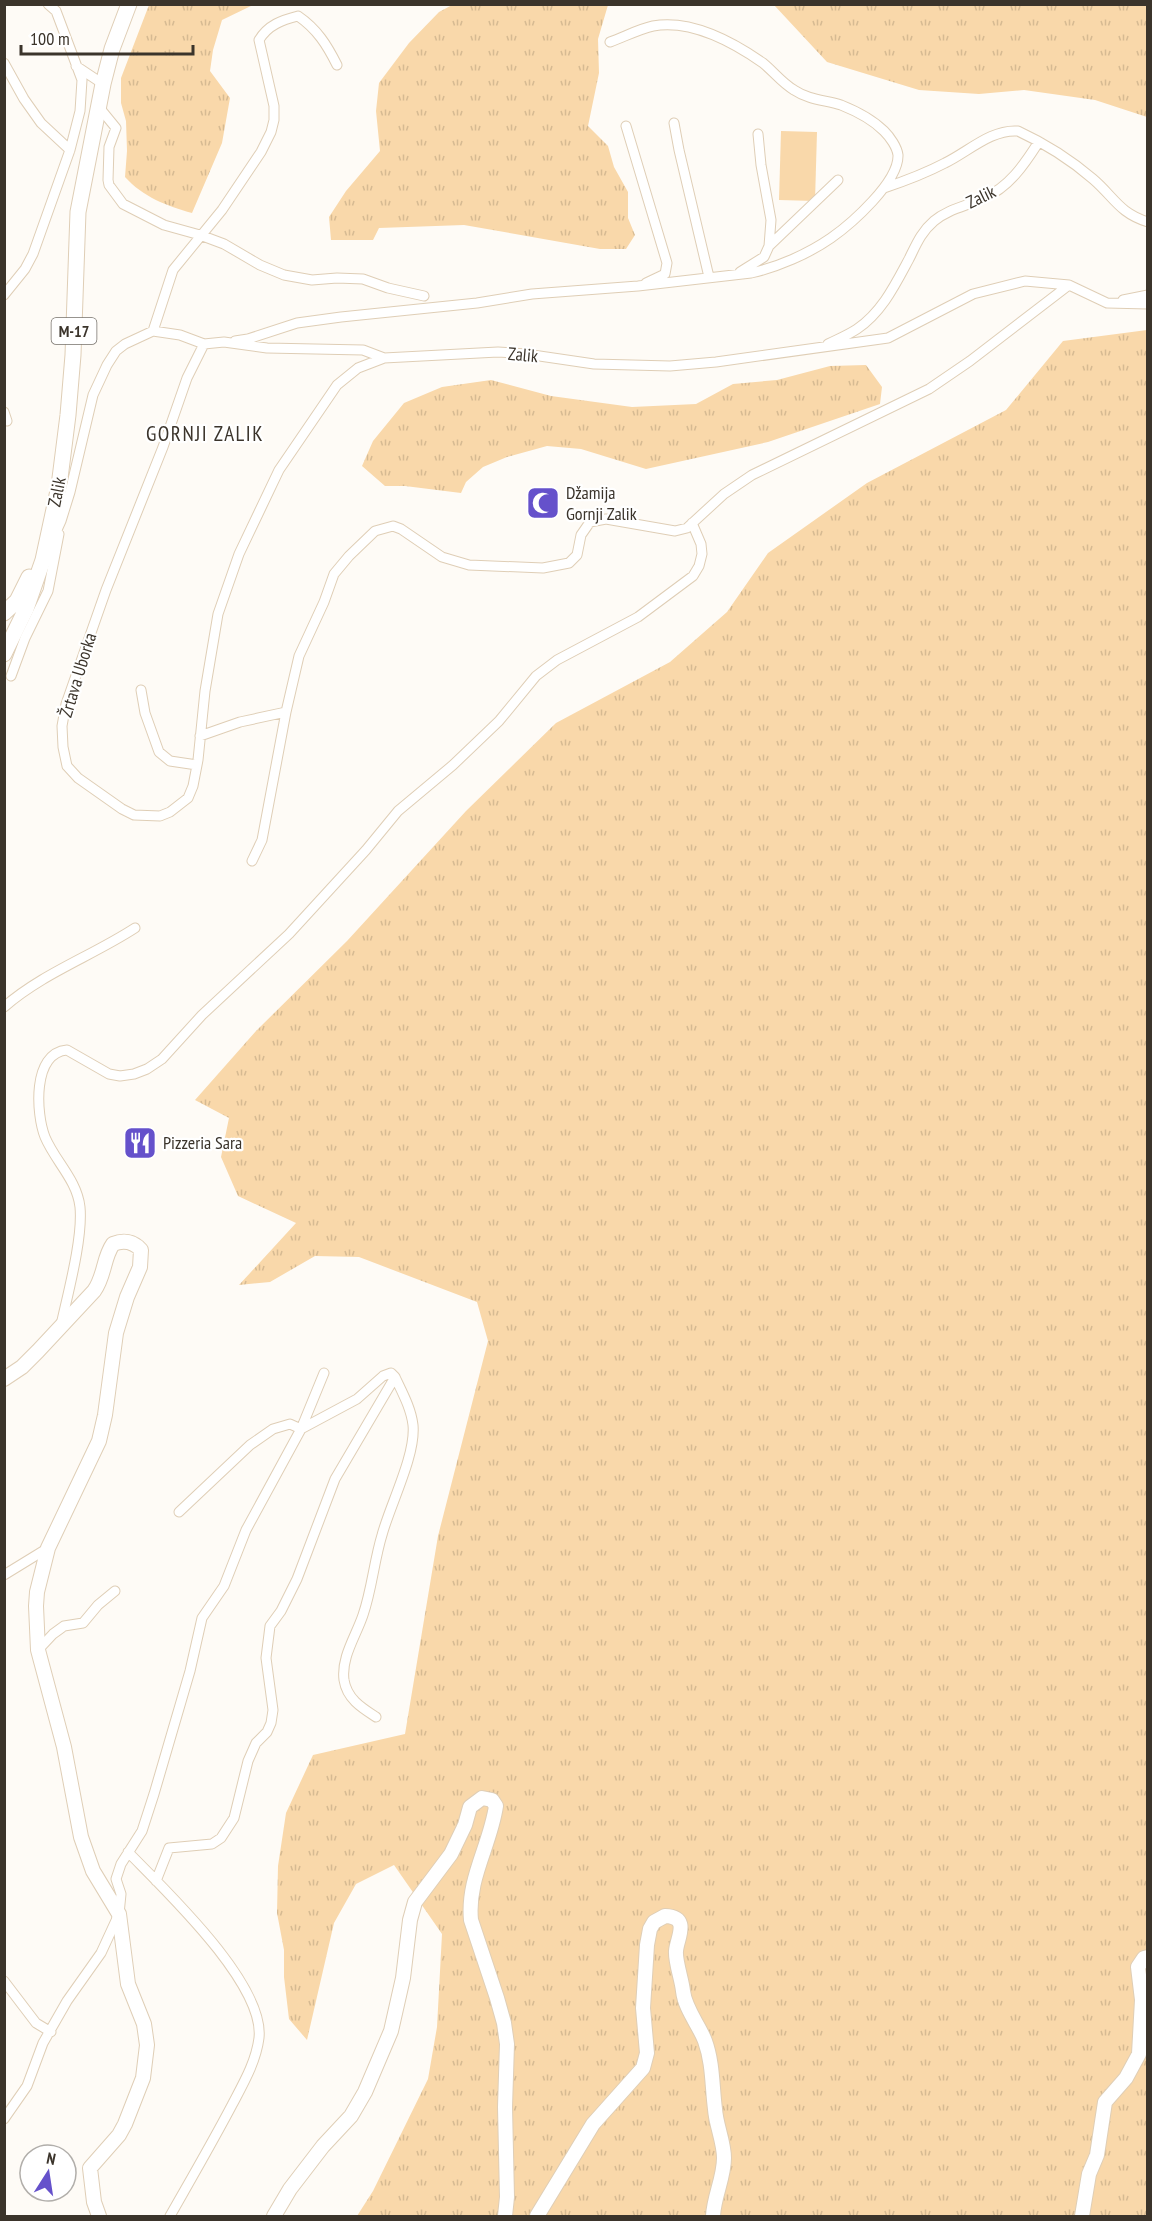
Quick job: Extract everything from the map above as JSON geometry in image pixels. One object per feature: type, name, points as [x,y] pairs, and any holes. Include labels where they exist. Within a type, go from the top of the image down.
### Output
[{"type":"main road","name":"Zalik","points":[[4,654],[21,620],[44,560],[57,516],[73,355],[78,212],[103,84],[112,49],[129,4]]},
{"type":"main road","points":[[4,615],[17,601],[25,587],[45,521],[57,516]]},
{"type":"street","points":[[4,295],[33,254],[70,150],[82,94],[82,80],[73,54],[63,34],[56,11],[48,4]]},
{"type":"street","points":[[153,331],[173,270],[222,210],[261,152],[274,120],[274,106],[259,40],[265,30],[284,19],[298,16],[312,26],[337,64]]},
{"type":"street","name":"Zalik","points":[[610,42],[652,27],[675,25],[697,29],[735,45],[765,65],[794,90],[811,99],[842,106],[871,120],[885,132],[895,146],[898,155],[884,188]]},
{"type":"street","points":[[4,63],[24,99],[41,123],[70,150]]},
{"type":"street","points":[[76,66],[103,84]]},
{"type":"street","points":[[98,106],[116,128],[108,147],[108,180],[109,185],[123,204],[164,225],[224,244],[260,265],[284,274],[312,280],[363,279],[388,288],[424,296]]},
{"type":"street","points":[[674,123],[709,277]]},
{"type":"street","name":"Zalik","points":[[626,126],[667,263],[664,274],[638,286]]},
{"type":"street","name":"Zalik","points":[[204,344],[248,339],[297,323],[341,317],[477,303],[542,293],[729,276],[766,270],[830,239],[884,188],[946,163],[993,136],[1009,131],[1018,131],[1068,160],[1095,181],[1121,210],[1148,222]]},
{"type":"street","points":[[758,134],[760,165],[771,220],[769,246]]},
{"type":"street","name":"Zalik","points":[[823,346],[856,330],[880,307],[891,291],[919,236],[934,221],[947,212],[995,192],[1018,172],[1038,143]]},
{"type":"street","name":"Zalik","points":[[729,276],[746,270],[764,257],[769,246],[838,180]]},
{"type":"street","name":"Zalik","points":[[224,342],[267,348],[363,350],[384,358],[498,352],[594,364],[670,366],[801,351],[823,346],[860,344],[888,338],[973,294],[1025,281],[1069,285],[1107,303],[1148,304]]},
{"type":"street","points":[[252,861],[262,840],[299,656],[334,574],[375,531],[393,526],[442,557],[469,564],[543,568],[569,563],[577,555],[581,535],[590,522],[606,519],[675,531],[687,528],[724,494],[752,475],[929,389],[970,361],[1069,285]]},
{"type":"street","points":[[1107,303],[1148,295]]},
{"type":"street","points":[[11,676],[25,638],[48,591],[57,516],[93,395],[104,370],[116,351],[135,338],[153,331],[180,335],[204,344]]},
{"type":"street","name":"Žrtava Uborka","points":[[204,344],[187,378],[159,457],[106,590],[66,704],[62,726],[67,766],[85,783],[134,815],[159,816],[170,812],[188,798],[197,765],[205,691],[218,614],[239,554],[279,470],[310,423],[345,376],[358,368],[384,358]]},
{"type":"street","points":[[61,1325],[77,1245],[80,1208],[76,1190],[45,1137],[38,1092],[46,1063],[60,1051],[67,1050],[109,1074],[120,1076],[147,1069],[162,1059],[202,1015],[289,934],[366,850],[398,811],[453,765],[499,721],[536,676],[557,660],[638,617],[693,576],[702,554],[701,543],[692,523]]},
{"type":"street","points":[[4,615],[21,620]]},
{"type":"street","points":[[141,690],[145,713],[159,752],[170,761],[197,765]]},
{"type":"street","points":[[200,736],[240,722],[286,712]]},
{"type":"street","points":[[4,1007],[42,979],[108,946],[135,928]]},
{"type":"street","points":[[4,1379],[22,1367],[85,1302],[100,1283],[108,1251],[113,1244],[127,1242],[137,1245],[141,1250],[140,1267],[127,1297],[116,1333],[105,1415],[99,1440],[48,1548],[37,1592],[38,1650],[64,1748],[81,1837],[93,1870],[119,1914]]},
{"type":"street","points":[[99,2217],[94,2202],[90,2168],[114,2142],[125,2124],[143,2078],[147,2045],[144,2024],[128,1984],[119,1914],[121,1894],[116,1879],[120,1864],[142,1831],[190,1671],[202,1618],[224,1586],[246,1530],[301,1429],[324,1373]]},
{"type":"street","points":[[301,1429],[357,1399],[383,1376],[391,1373],[405,1398],[413,1425],[409,1451],[396,1499],[382,1533],[369,1600],[347,1652],[344,1681],[356,1704],[376,1717]]},
{"type":"street","points":[[156,1881],[169,1848],[212,1844],[221,1838],[234,1818],[248,1761],[256,1743],[267,1732],[271,1723],[273,1710],[266,1658],[270,1626],[281,1611],[297,1579],[336,1479],[395,1377]]},
{"type":"street","points":[[179,1512],[262,1435],[290,1424],[301,1429]]},
{"type":"street","points":[[4,1575],[48,1548]]},
{"type":"street","points":[[38,1650],[52,1634],[64,1626],[84,1623],[98,1605],[115,1591]]},
{"type":"street","points":[[273,2217],[290,2189],[323,2146],[351,2116],[365,2092],[391,2031],[403,1978],[410,1920],[415,1902],[451,1854],[465,1826],[470,1807],[482,1798],[492,1800],[496,1806],[493,1825],[476,1869],[470,1904],[471,1920],[502,2015],[507,2044],[505,2217]]},
{"type":"street","points":[[128,1852],[205,1934],[237,1975],[256,2011],[260,2036],[250,2070],[170,2217]]},
{"type":"street","points":[[4,2119],[27,2086],[43,2043],[67,2001],[101,1953],[119,1914]]},
{"type":"street","points":[[537,2217],[593,2124],[643,2067],[647,2054],[643,2008],[647,1945],[654,1922],[665,1916],[675,1919],[680,1925],[681,1933],[676,1952],[683,1993],[701,2029],[711,2057],[715,2110],[724,2159],[714,2200],[713,2217]]},
{"type":"street","points":[[1082,2217],[1105,2102],[1126,2078],[1139,2054],[1142,2000],[1137,1967],[1144,1958],[1148,1957]]},
{"type":"street","points":[[4,1982],[36,2023],[51,2032]]},
{"type":"green space","points":[[454,4],[608,5],[598,39],[599,73],[588,126],[608,146],[614,167],[628,192],[628,218],[635,235],[626,249],[600,249],[464,225],[379,228],[373,240],[331,240],[329,217],[346,191],[380,151],[376,111],[379,83],[409,43],[439,12]]},
{"type":"green space","points":[[149,5],[253,5],[222,20],[213,50],[210,71],[230,98],[222,143],[192,213],[156,200],[125,177],[126,121],[121,103],[121,78]]},
{"type":"green space","points":[[774,5],[1147,5],[1147,117],[1095,100],[1024,90],[979,94],[919,90],[827,62]]},
{"type":"green space","points":[[781,131],[817,132],[815,201],[779,200]]},
{"type":"green space","points":[[1147,330],[1147,2216],[357,2216],[373,2191],[428,2079],[437,2027],[442,1934],[394,1865],[356,1884],[334,1923],[307,2040],[289,2019],[284,1977],[284,1950],[277,1913],[278,1866],[286,1813],[313,1755],[405,1734],[438,1536],[488,1341],[477,1302],[359,1257],[315,1256],[270,1282],[239,1285],[296,1223],[238,1196],[221,1157],[229,1118],[195,1100],[256,1031],[347,941],[466,811],[556,723],[670,662],[727,612],[768,553],[867,483],[1006,410],[1063,341]]},
{"type":"green space","points":[[866,365],[882,387],[880,404],[768,442],[646,469],[581,449],[547,446],[507,457],[483,467],[466,482],[461,493],[405,486],[385,486],[362,466],[373,441],[404,403],[442,387],[491,380],[551,396],[632,407],[696,404],[733,384],[777,380],[830,366]]},
{"type":"place","name":"Džamija Gornji Zalik","points":[[543,503]]},
{"type":"place","name":"Pizzeria Sara","points":[[140,1143]]},
{"type":"district","name":"GORNJI ZALIK","points":[[205,434]]}]
